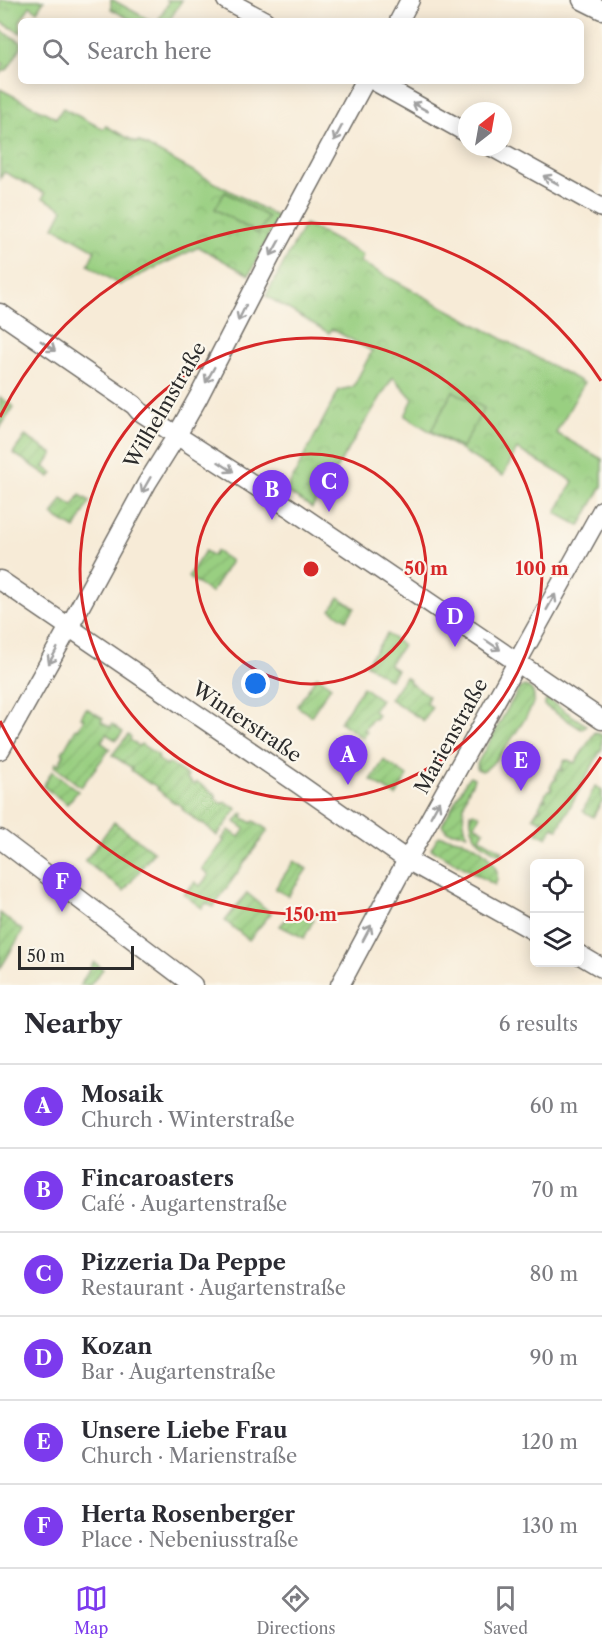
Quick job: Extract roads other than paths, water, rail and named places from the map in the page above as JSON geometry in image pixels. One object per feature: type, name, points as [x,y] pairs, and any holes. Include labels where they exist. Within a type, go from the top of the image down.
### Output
[{"type":"street","points":[[226,0],[259,18]]},
{"type":"street","points":[[401,18],[410,0]]},
{"type":"street","points":[[582,0],[602,10]]},
{"type":"street","name":"Wilhelmstraße","points":[[0,750],[147,483],[177,435],[222,354],[274,250],[363,84]]},
{"type":"street","points":[[379,84],[458,128]]},
{"type":"street","points":[[508,156],[602,208]]},
{"type":"street","points":[[0,313],[134,405],[139,411],[293,510],[602,720]]},
{"type":"street","name":"Marienstraße","points":[[340,985],[602,510]]},
{"type":"street","name":"Winterstraße","points":[[0,580],[407,860],[530,929]]},
{"type":"street","points":[[0,839],[193,985]]},
{"type":"street","points":[[584,958],[602,968]]},
{"type":"place","name":"Pizzeria Da Peppe","points":[[329,512]]},
{"type":"place","name":"Fincaroasters","points":[[272,520]]},
{"type":"place","name":"Kozan","points":[[455,647]]},
{"type":"place","name":"Mosaik","points":[[348,785]]},
{"type":"place","name":"Unsere Liebe Frau","points":[[521,791]]},
{"type":"place","name":"Herta Rosenberger","points":[[62,912]]}]
